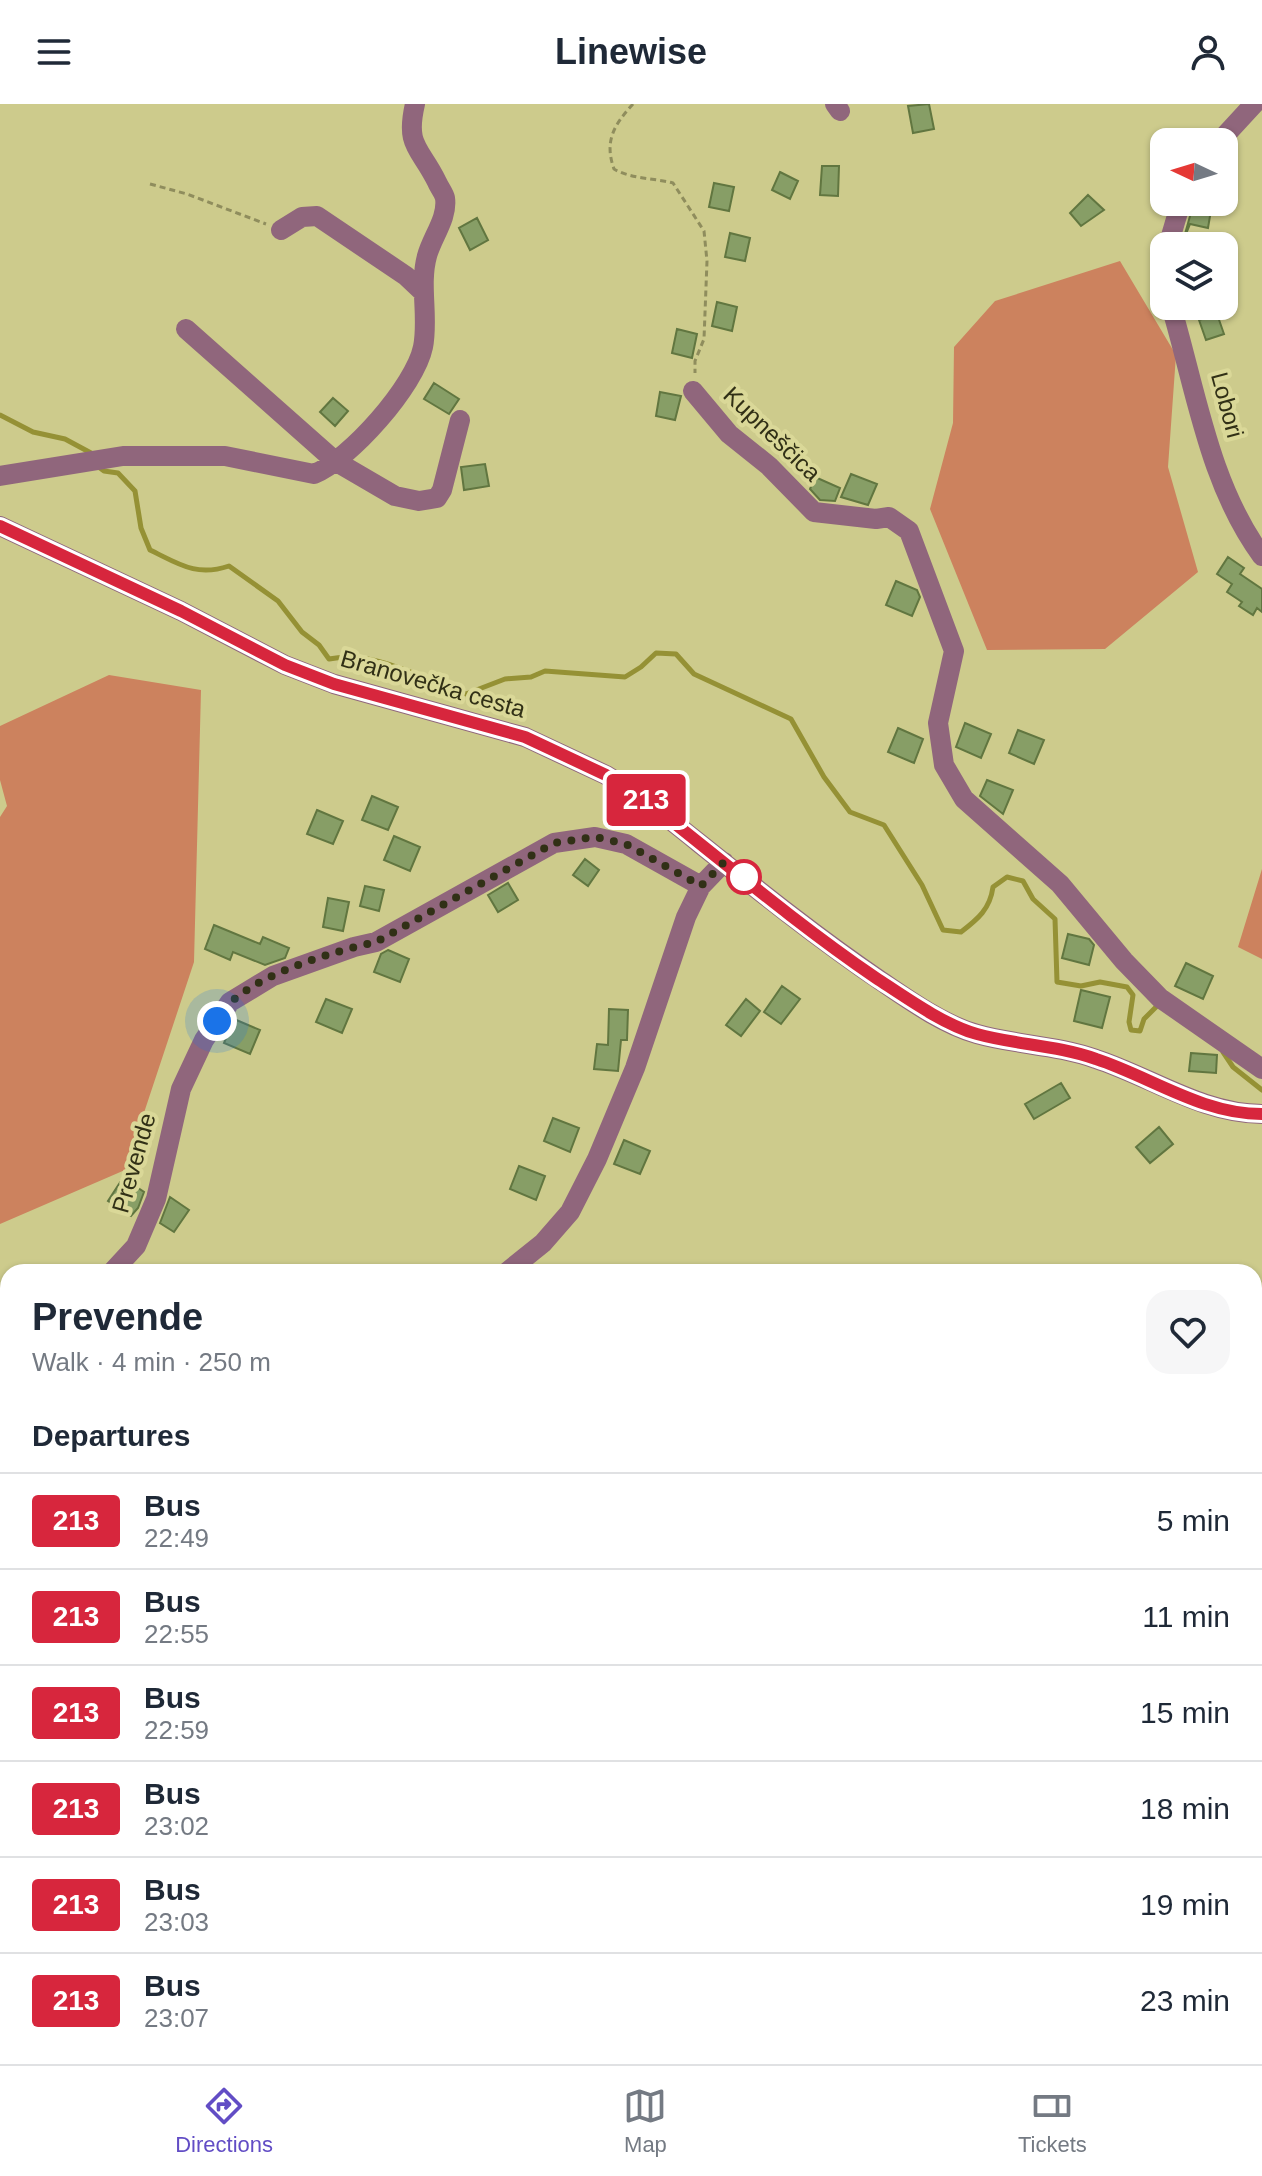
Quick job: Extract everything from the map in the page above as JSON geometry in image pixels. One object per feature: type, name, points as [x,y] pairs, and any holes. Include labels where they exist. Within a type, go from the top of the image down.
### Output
[{"type":"street","points":[[0,476],[123,456],[225,456],[314,474],[335,461],[382,417],[409,379],[423,348],[426,258],[444,212],[445,197],[412,142],[411,121],[415,104]]},
{"type":"street","points":[[1232,128],[1254,104]]},
{"type":"street","points":[[281,230],[302,217],[317,216],[406,276],[424,293]]},
{"type":"street","name":"Lobori","points":[[1175,320],[1226,492],[1245,533],[1262,556]]},
{"type":"street","points":[[186,329],[335,461],[395,496],[419,501],[437,498],[442,490],[460,420]]},
{"type":"street","name":"Kupneščica","points":[[693,391],[729,434],[769,466],[814,512],[876,519],[889,517],[909,531],[954,651],[938,723],[944,765],[964,799],[1060,884],[1124,961],[1160,998],[1262,1069]]},
{"type":"street","name":"Branovečka cesta","points":[[0,526],[181,611],[285,665],[334,684],[525,737],[606,775],[640,796],[840,953],[919,1007],[975,1034],[1096,1058],[1197,1101],[1238,1114],[1262,1114]]},
{"type":"street","name":"Prevende","points":[[119,1264],[136,1246],[156,1199],[181,1089],[204,1040],[230,1002],[273,976],[376,942],[554,843],[595,837],[626,844],[701,886]]},
{"type":"street","points":[[517,1264],[543,1243],[570,1212],[597,1159],[635,1068],[686,917],[701,886],[724,862]]},
{"type":"path","name":"Kupneščica","points":[[633,104],[615,124],[608,153],[614,169],[626,176],[643,176],[673,183],[704,231],[707,261],[704,339],[695,361],[693,391]]},
{"type":"path","points":[[150,184],[187,194],[281,230]]},
{"type":"shaded area","points":[[1120,261],[1150,311],[1150,320],[1155,320],[1176,355],[1168,467],[1198,572],[1105,649],[987,650],[930,509],[953,423],[954,347],[995,301]]},
{"type":"shaded area","points":[[109,675],[201,690],[194,962],[125,1170],[0,1224],[0,817],[7,806],[0,780],[0,726]]},
{"type":"shaded area","points":[[1262,869],[1262,959],[1238,947]]},
{"type":"building","points":[[929,104],[934,129],[913,133],[908,106]]},
{"type":"building","points":[[822,166],[839,166],[838,196],[820,195]]},
{"type":"building","points":[[780,172],[798,181],[790,199],[772,190]]},
{"type":"building","points":[[714,183],[734,187],[729,211],[709,207]]},
{"type":"building","points":[[1088,195],[1104,210],[1081,226],[1070,213]]},
{"type":"building","points":[[1190,216],[1210,216],[1208,228],[1190,224],[1186,232]]},
{"type":"building","points":[[477,218],[488,240],[470,250],[459,228]]},
{"type":"building","points":[[730,233],[750,238],[745,261],[725,257]]},
{"type":"building","points":[[717,302],[737,307],[732,331],[712,326]]},
{"type":"building","points":[[1199,320],[1219,320],[1224,334],[1206,340]]},
{"type":"building","points":[[677,329],[697,334],[692,358],[672,353]]},
{"type":"building","points":[[434,383],[459,399],[449,414],[424,399]]},
{"type":"building","points":[[660,392],[681,396],[675,420],[656,416]]},
{"type":"building","points":[[333,398],[348,411],[335,426],[320,412]]},
{"type":"building","points":[[485,464],[489,486],[464,490],[461,467]]},
{"type":"building","points":[[851,474],[877,484],[868,505],[841,497]]},
{"type":"building","points":[[815,477],[840,488],[835,501],[820,500],[810,489]]},
{"type":"building","points":[[1228,557],[1244,568],[1240,574],[1262,589],[1262,612],[1257,608],[1253,615],[1239,606],[1242,602],[1227,592],[1232,584],[1217,574]]},
{"type":"building","points":[[896,581],[917,590],[920,597],[912,616],[886,605]]},
{"type":"building","points":[[965,723],[991,734],[981,758],[956,747]]},
{"type":"building","points":[[898,728],[923,739],[914,763],[888,752]]},
{"type":"building","points":[[1018,730],[1044,740],[1034,764],[1009,753]]},
{"type":"building","points":[[987,780],[1013,790],[1003,814],[980,796]]},
{"type":"building","points":[[372,796],[398,807],[388,830],[362,820]]},
{"type":"building","points":[[317,810],[343,821],[333,844],[307,834]]},
{"type":"building","points":[[394,836],[420,847],[410,871],[384,860]]},
{"type":"building","points":[[585,859],[599,870],[588,886],[573,875]]},
{"type":"building","points":[[508,883],[518,900],[498,912],[488,895]]},
{"type":"building","points":[[365,886],[384,890],[379,911],[360,906]]},
{"type":"building","points":[[328,898],[349,902],[343,931],[323,927]]},
{"type":"building","points":[[214,925],[260,944],[263,937],[289,948],[285,958],[265,965],[233,952],[230,960],[205,949]]},
{"type":"building","points":[[1068,934],[1089,939],[1094,945],[1089,965],[1062,958]]},
{"type":"building","points":[[388,950],[409,959],[400,982],[374,972],[381,954]]},
{"type":"building","points":[[1186,963],[1213,976],[1203,999],[1175,986]]},
{"type":"building","points":[[782,986],[800,999],[781,1024],[764,1012]]},
{"type":"building","points":[[1081,990],[1110,997],[1102,1028],[1074,1021]]},
{"type":"building","points":[[326,999],[352,1009],[342,1033],[316,1022]]},
{"type":"building","points":[[746,999],[760,1011],[741,1036],[726,1025]]},
{"type":"building","points":[[609,1009],[628,1010],[627,1040],[621,1040],[618,1071],[594,1069],[597,1044],[608,1045]]},
{"type":"building","points":[[234,1019],[260,1030],[250,1054],[224,1043]]},
{"type":"building","points":[[1191,1053],[1217,1055],[1216,1073],[1189,1071]]},
{"type":"building","points":[[1061,1083],[1070,1098],[1034,1119],[1025,1104]]},
{"type":"building","points":[[553,1118],[579,1128],[570,1152],[544,1141]]},
{"type":"building","points":[[1159,1127],[1173,1144],[1150,1163],[1136,1147]]},
{"type":"building","points":[[624,1140],[650,1151],[640,1174],[614,1164]]},
{"type":"building","points":[[519,1166],[545,1176],[536,1200],[510,1189]]},
{"type":"building","points":[[123,1178],[144,1192],[131,1216],[108,1201]]},
{"type":"building","points":[[170,1197],[189,1210],[174,1232],[160,1223]]},
{"type":"waterway","points":[[0,415],[33,432],[65,439],[91,453]]},
{"type":"waterway","points":[[100,468],[118,473],[135,491],[141,528],[150,550],[197,569],[229,566],[278,601],[302,632],[319,645],[329,659],[347,657],[382,662],[466,694],[505,679],[531,677],[545,671],[625,677],[656,653],[676,654],[694,674],[791,719],[824,777],[850,812],[884,825],[922,885],[943,930],[961,932],[978,918],[986,907],[993,887],[1007,877],[1023,881],[1033,899],[1055,919],[1057,982],[1081,986],[1100,982],[1127,987],[1133,995],[1129,1022],[1131,1030],[1140,1031],[1144,1019],[1160,1006]]},
{"type":"waterway","points":[[1223,1052],[1233,1067],[1262,1090]]},
{"type":"bus line","name":"213","points":[[0,526],[181,611],[285,665],[334,684],[525,737],[606,775],[640,796],[840,953],[919,1007],[975,1034],[1096,1058],[1197,1101],[1238,1114],[1262,1114]]},
{"type":"route","points":[[217,1021],[230,1002],[273,976],[376,942],[554,843],[595,837],[626,844],[701,886],[724,862],[747,880],[744,877]]}]
